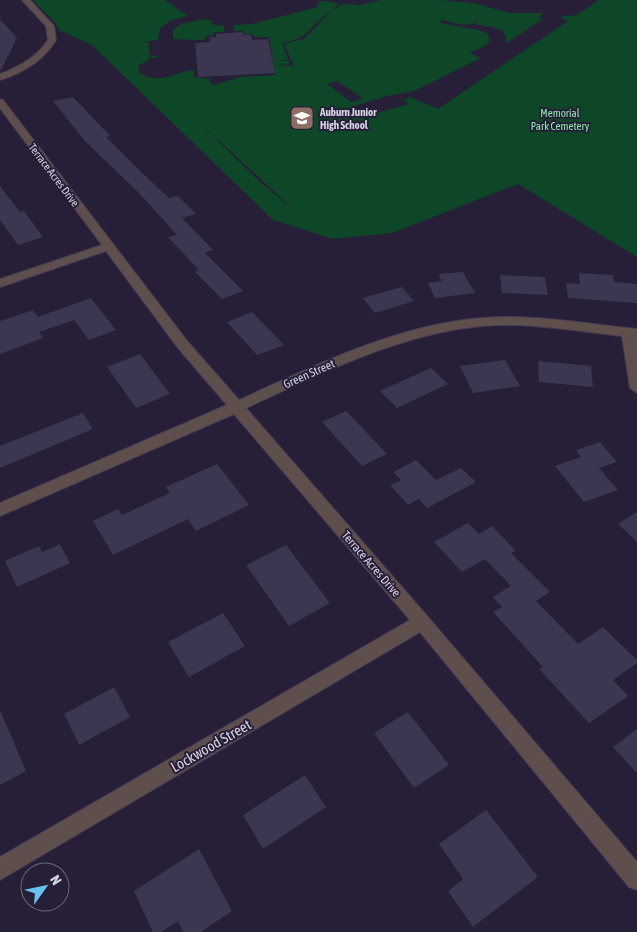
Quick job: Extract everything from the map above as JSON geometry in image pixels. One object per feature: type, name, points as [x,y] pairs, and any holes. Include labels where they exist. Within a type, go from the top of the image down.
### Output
[{"type":"street","points":[[0,77],[36,59],[47,50],[52,40],[50,26],[26,0]]},
{"type":"street","name":"Terrace Acres Drive","points":[[0,102],[183,345],[235,408],[422,622],[637,880]]},
{"type":"street","points":[[0,283],[108,247]]},
{"type":"street","name":"Green Street","points":[[0,510],[357,354],[428,330],[482,322],[520,321],[633,332]]},
{"type":"street","points":[[633,332],[637,388]]},
{"type":"street","name":"Lockwood Street","points":[[0,869],[422,622]]},
{"type":"green space","name":"Auburn Junior High School","points":[[33,0],[165,0],[188,16],[172,20],[160,28],[158,40],[144,42],[149,43],[149,55],[159,56],[155,58],[149,57],[149,60],[138,66],[139,72],[153,78],[160,78],[194,70],[194,77],[210,79],[210,83],[214,85],[240,77],[275,75],[269,37],[254,37],[253,34],[245,34],[244,31],[234,31],[233,25],[252,24],[318,7],[315,5],[321,3],[317,1],[339,4],[331,11],[343,4],[359,5],[382,0],[440,0],[474,3],[509,13],[542,13],[539,17],[543,19],[508,42],[505,42],[506,37],[502,30],[488,26],[483,28],[485,25],[476,25],[477,23],[473,22],[475,23],[464,25],[441,20],[440,22],[444,24],[479,30],[488,34],[490,41],[485,46],[469,53],[481,58],[414,91],[387,96],[349,108],[352,110],[361,108],[370,115],[409,104],[403,100],[408,99],[408,96],[438,109],[568,21],[560,17],[575,16],[599,0],[637,0],[637,257],[518,184],[392,233],[333,239],[273,220],[92,45],[59,30],[56,24]],"holes":[[[330,12],[304,39],[284,44],[293,64],[296,66],[276,65],[289,64],[289,61],[273,61],[288,60],[282,43],[304,35]],[[337,81],[362,98],[362,99],[351,102],[327,84]],[[200,123],[295,211],[261,183]]]},
{"type":"green space","points":[[203,19],[213,21],[210,24],[224,26],[224,32],[214,32],[214,35],[207,36],[204,40],[173,39],[173,30],[181,24]]},
{"type":"building","points":[[0,19],[17,38],[0,72]]},
{"type":"building","points":[[243,32],[244,35],[251,35],[252,40],[268,39],[275,73],[198,77],[195,43],[210,42],[210,37],[216,37],[216,34]]},
{"type":"building","points":[[73,97],[110,136],[106,137],[138,169],[169,198],[178,196],[196,214],[182,218],[213,250],[205,253],[243,291],[222,299],[195,272],[199,270],[168,237],[177,235],[140,194],[86,142],[53,101]]},
{"type":"building","points":[[0,186],[20,212],[24,211],[43,237],[18,245],[0,220]]},
{"type":"building","points":[[463,272],[475,293],[435,298],[428,283],[442,281],[438,274]]},
{"type":"building","points":[[579,273],[613,275],[614,282],[637,284],[637,303],[568,298],[566,283],[580,284]]},
{"type":"building","points":[[500,275],[545,277],[548,295],[502,293]]},
{"type":"building","points":[[402,287],[414,301],[375,313],[363,298]]},
{"type":"building","points":[[91,298],[116,330],[89,340],[74,320],[39,332],[43,338],[0,354],[0,321],[33,310],[38,317]]},
{"type":"building","points":[[252,312],[284,345],[257,355],[227,322]]},
{"type":"building","points":[[140,354],[170,394],[136,408],[107,367]]},
{"type":"building","points":[[505,360],[520,386],[473,393],[460,366]]},
{"type":"building","points":[[538,361],[591,366],[593,387],[539,382]]},
{"type":"building","points":[[431,368],[448,384],[397,408],[380,391]]},
{"type":"building","points":[[346,411],[387,454],[362,466],[322,422]]},
{"type":"building","points":[[83,413],[93,429],[0,468],[0,446]]},
{"type":"building","points":[[600,442],[617,462],[599,468],[618,490],[584,502],[555,466],[581,457],[576,450]]},
{"type":"building","points":[[416,460],[436,480],[461,468],[476,482],[427,508],[419,499],[408,505],[390,485],[401,480],[393,472]]},
{"type":"building","points":[[217,464],[249,505],[196,531],[188,519],[113,555],[93,521],[118,509],[122,515],[170,493],[166,487]]},
{"type":"building","points":[[637,512],[637,542],[618,524]]},
{"type":"building","points":[[468,523],[479,534],[492,526],[516,551],[511,553],[550,592],[536,601],[578,644],[603,627],[637,660],[637,663],[613,680],[628,696],[589,723],[539,669],[543,667],[493,612],[502,607],[493,597],[511,586],[485,559],[462,572],[434,542]]},
{"type":"building","points":[[60,544],[70,563],[17,587],[5,561],[39,546],[42,552]]},
{"type":"building","points":[[286,545],[330,603],[289,626],[246,565]]},
{"type":"building","points":[[223,613],[245,646],[189,677],[168,642]]},
{"type":"building","points":[[114,687],[130,717],[79,745],[64,714]]},
{"type":"building","points":[[0,710],[26,771],[0,785]]},
{"type":"building","points":[[408,712],[449,765],[414,788],[374,733]]},
{"type":"building","points":[[637,729],[637,773],[613,747]]},
{"type":"building","points":[[305,775],[326,807],[263,849],[243,815]]},
{"type":"building","points":[[486,810],[538,877],[473,927],[448,891],[463,879],[439,844]]},
{"type":"building","points":[[199,849],[232,911],[201,932],[183,932],[178,921],[161,932],[153,932],[134,891]]},
{"type":"place","name":"Auburn Junior High School","points":[[302,118]]},
{"type":"park label","name":"Memorial Park Cemetery","points":[[560,119]]}]
